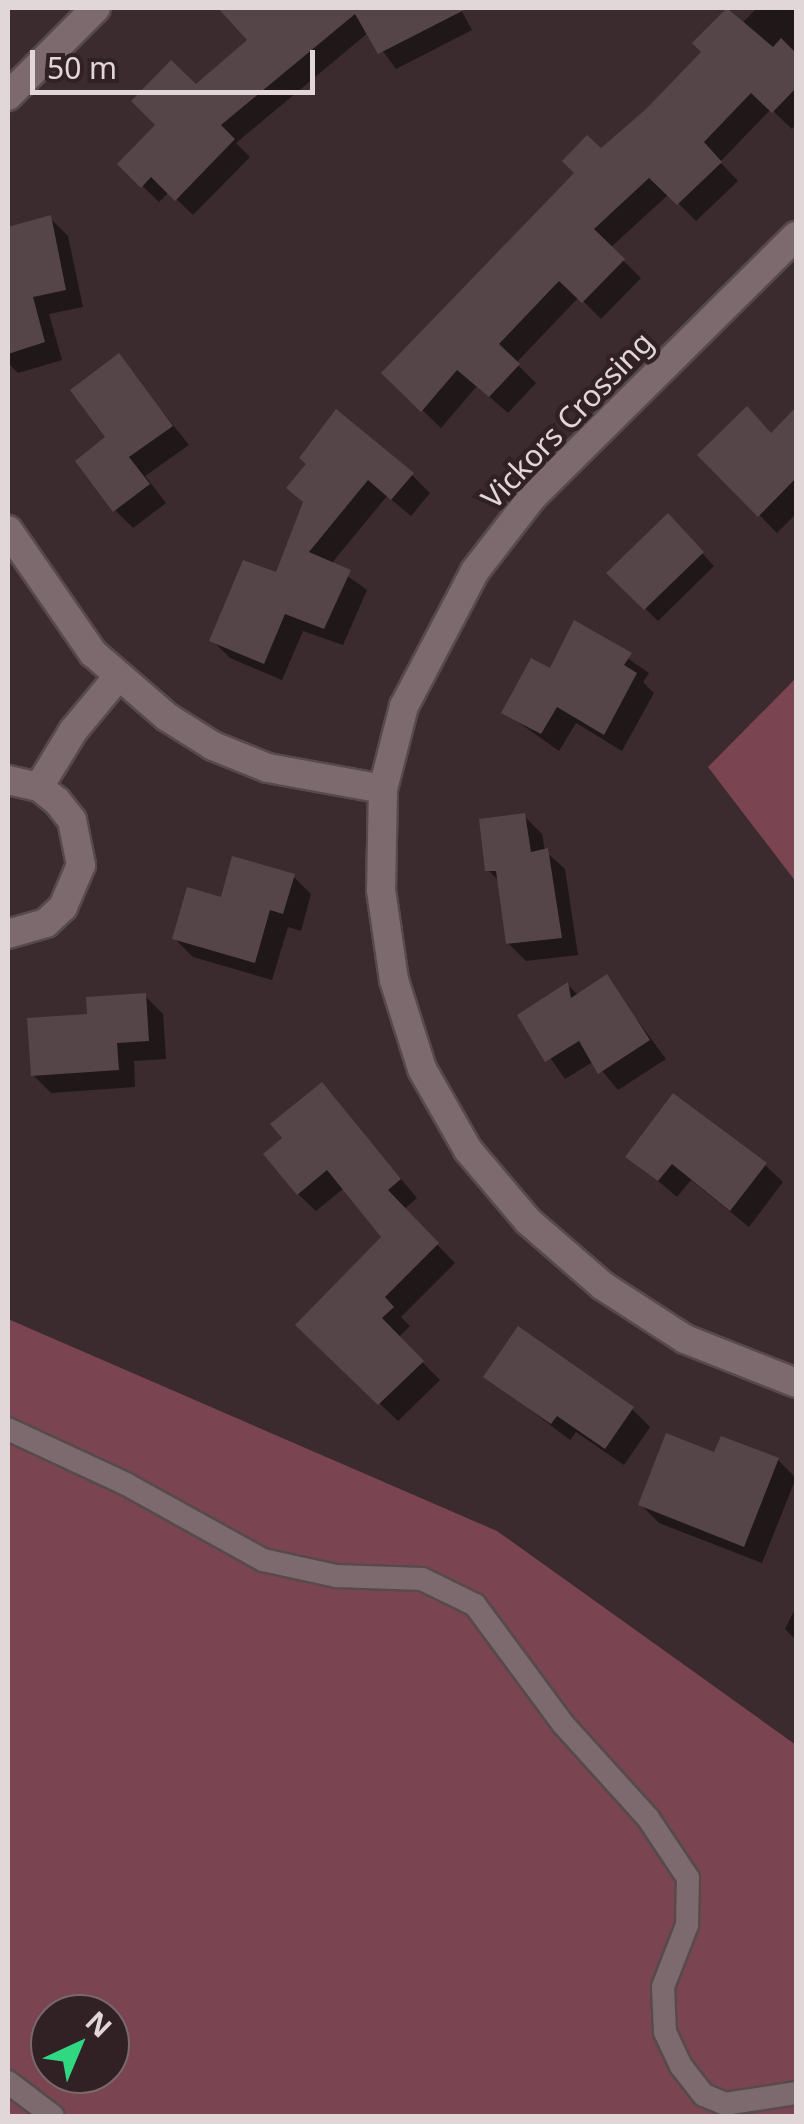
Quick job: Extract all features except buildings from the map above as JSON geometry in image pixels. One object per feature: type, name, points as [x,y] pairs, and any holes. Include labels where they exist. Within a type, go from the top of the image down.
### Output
[{"type":"street","points":[[8,96],[96,8]]},
{"type":"street","name":"Vickors Crossing","points":[[796,236],[502,533],[412,690],[383,789],[381,890],[394,980],[422,1069],[468,1150],[528,1221],[603,1286],[685,1339],[796,1383]]},
{"type":"street","points":[[8,530],[54,602],[117,678],[213,746],[268,768],[383,789]]},
{"type":"street","points":[[39,788],[72,731],[117,678]]},
{"type":"street","points":[[8,780],[39,788],[72,820],[82,865],[64,907],[46,923],[8,934]]},
{"type":"lane","points":[[8,1429],[126,1484],[263,1560],[336,1576],[422,1580],[475,1605],[563,1724],[648,1818],[688,1878],[686,1925],[663,1988],[665,2032],[681,2066],[704,2094],[725,2104],[796,2093]]},
{"type":"lane","points":[[8,2082],[53,2116]]},
{"type":"shaded area","points":[[796,678],[796,882],[708,767]]},
{"type":"shaded area","points":[[8,1319],[497,1531],[796,1745],[796,2116],[8,2116]]}]
